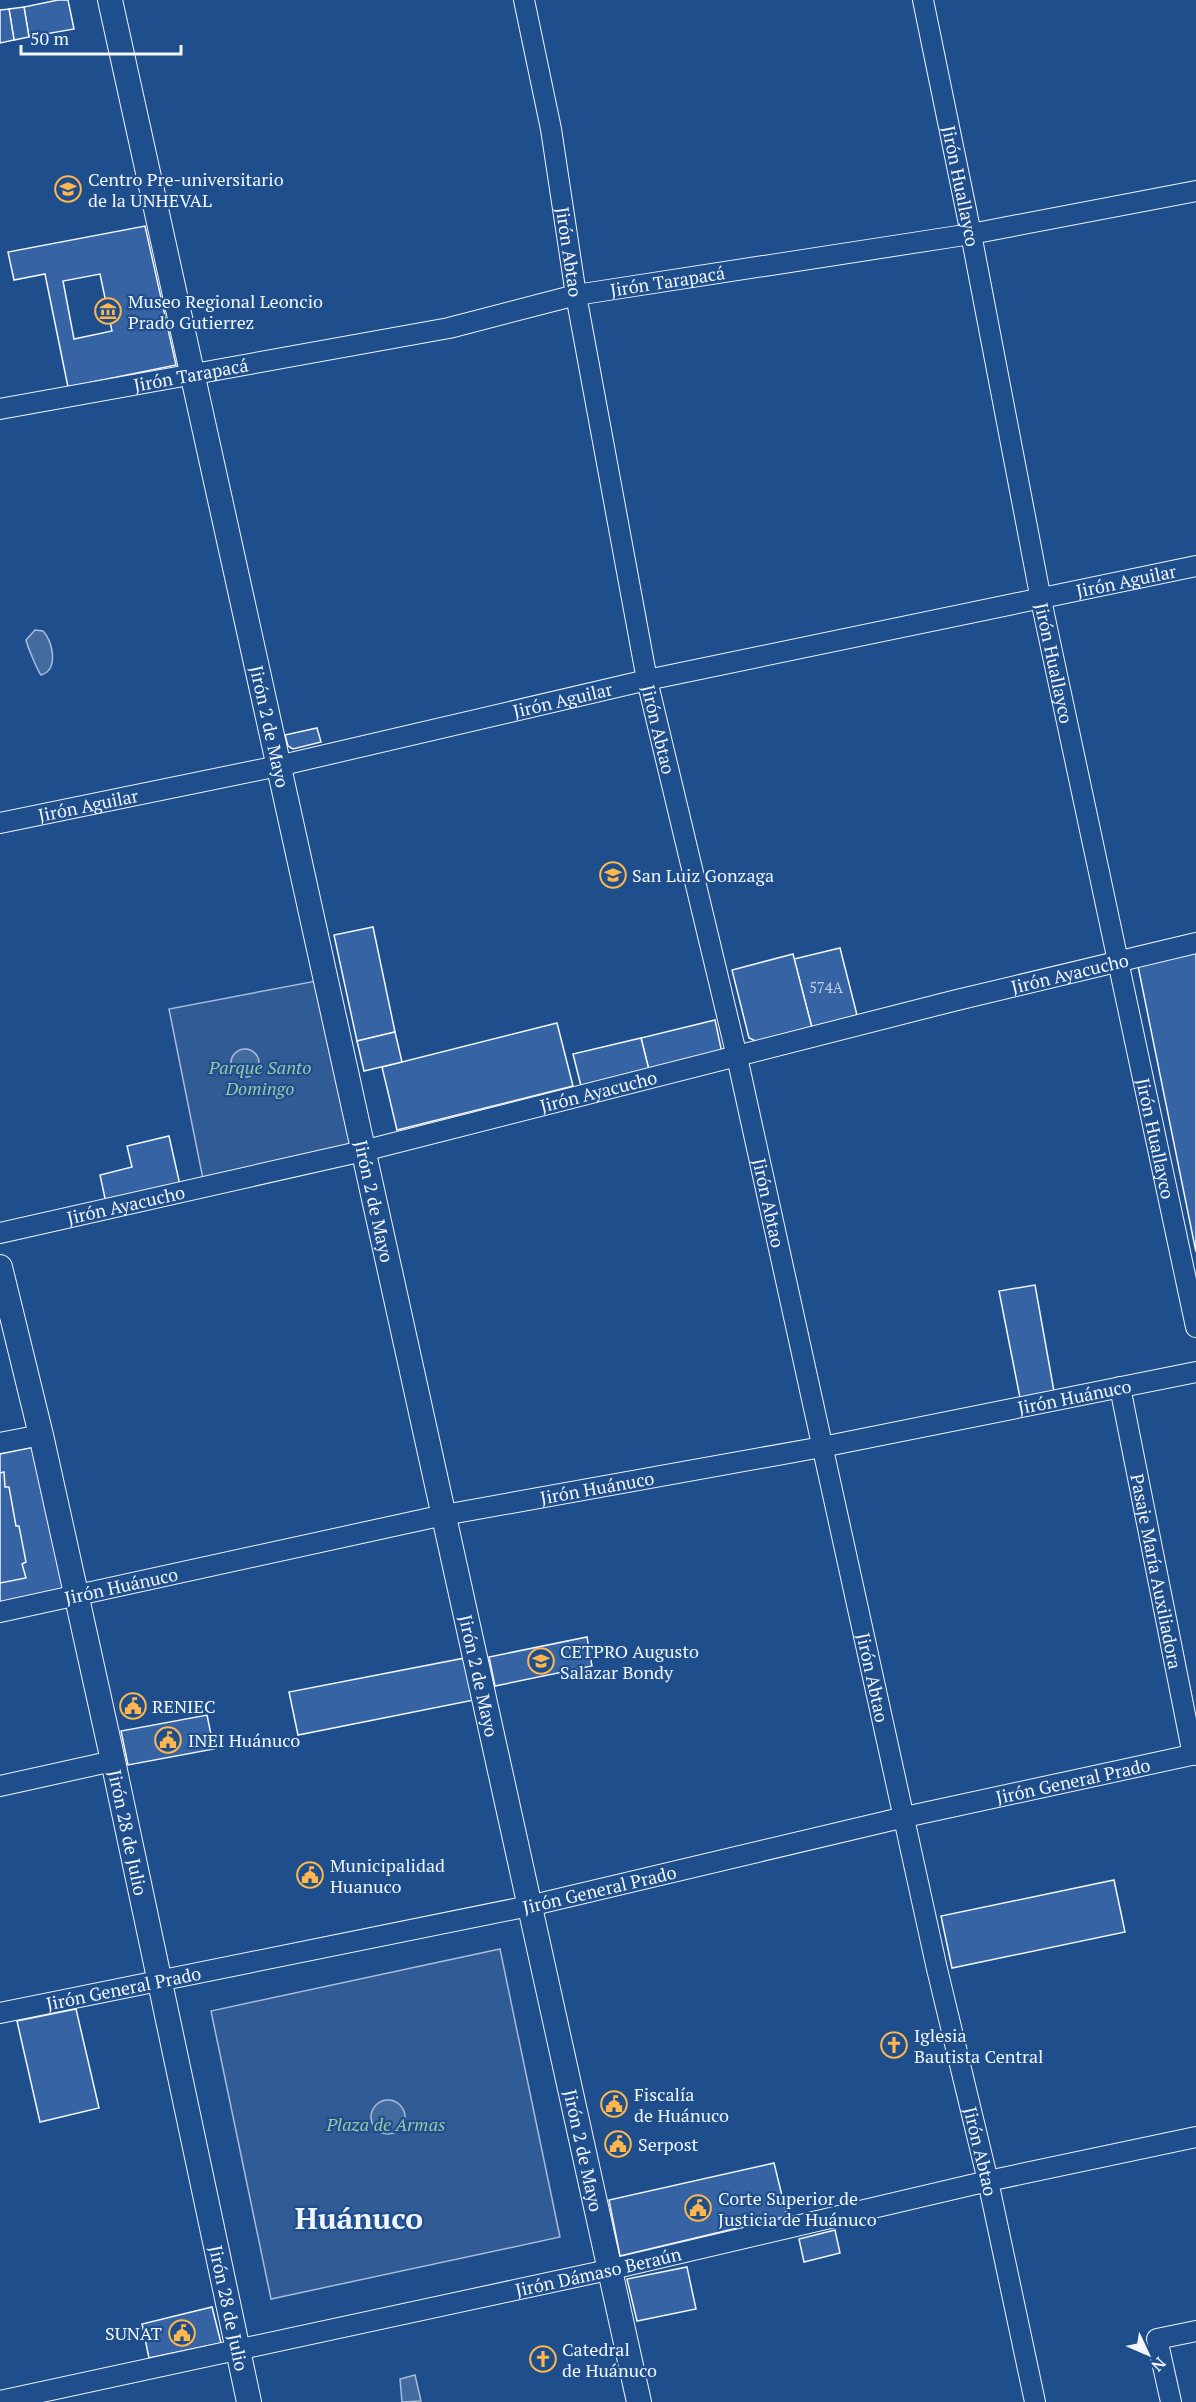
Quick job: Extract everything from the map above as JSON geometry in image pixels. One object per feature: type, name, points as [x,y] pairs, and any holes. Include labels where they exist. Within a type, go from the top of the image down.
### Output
[{"type":"street","name":"Jirón 2 de Mayo","points":[[110,0],[608,2270],[639,2402]]},
{"type":"street","name":"Jirón Abtao","points":[[524,0],[551,129],[576,295],[647,680],[737,1057],[937,1969],[988,2181],[1035,2402]]},
{"type":"street","name":"Jirón Huallayco","points":[[923,0],[972,234],[1041,600],[1196,1327]]},
{"type":"street","name":"Jirón Tarapacá","points":[[0,409],[449,328],[576,295],[972,234],[1196,191]]},
{"type":"street","name":"Jirón Aguilar","points":[[0,823],[278,766],[647,680],[1196,566]]},
{"type":"street","name":"Jirón Ayacucho","points":[[0,1233],[363,1151],[957,1000],[1196,943]]},
{"type":"street","name":"Jirón 28 de Julio","points":[[0,1267],[41,1435],[113,1761],[249,2402]]},
{"type":"street","name":"Jirón Huánuco","points":[[0,1612],[444,1515],[822,1448],[1196,1372]]},
{"type":"street","name":"Pasaje María Auxiliadora","points":[[1120,1388],[1195,1754]]},
{"type":"street","points":[[0,1443],[41,1435]]},
{"type":"street","name":"Jirón General Prado","points":[[0,2013],[158,1979],[529,1906],[905,1817],[1195,1754]]},
{"type":"street","points":[[0,1786],[113,1761]]},
{"type":"street","name":"Jirón Dámaso Beraún","points":[[0,2401],[608,2270],[988,2181],[1196,2137]]},
{"type":"street","points":[[1171,2402],[1157,2339],[1196,2331]]},
{"type":"shaded area","points":[[35,630],[43,631],[52,648],[50,667],[41,675],[26,640]]},
{"type":"shaded area","name":"Parque Santo Domingo","points":[[316,981],[353,1144],[203,1179],[169,1009]]},
{"type":"shaded area","points":[[245,1049],[255,1053],[259,1063],[255,1073],[245,1077],[235,1073],[231,1063],[235,1053]]},
{"type":"shaded area","name":"Plaza de Armas","points":[[500,1949],[560,2237],[271,2299],[211,2011]]},
{"type":"shaded area","points":[[388,2100],[400,2105],[405,2117],[400,2129],[388,2134],[376,2129],[371,2117],[376,2105]]},
{"type":"shaded area","points":[[415,2375],[421,2401],[402,2402],[400,2379]]},
{"type":"building","points":[[68,0],[74,29],[29,37],[24,7]]},
{"type":"building","points":[[24,7],[29,37],[14,40],[9,9]]},
{"type":"building","points":[[9,9],[14,40],[0,43],[0,10]]},
{"type":"building","points":[[145,226],[176,365],[68,387],[45,274],[14,280],[8,252]],"holes":[[[100,274],[112,331],[74,339],[63,281]]]},
{"type":"building","points":[[317,728],[321,742],[293,749],[288,746],[285,735]]},
{"type":"building","points":[[373,927],[395,1032],[357,1041],[334,935]]},
{"type":"building","points":[[840,948],[857,1015],[812,1028],[794,959]]},
{"type":"building","points":[[1196,953],[1196,1252],[1138,966]]},
{"type":"building","points":[[793,954],[812,1028],[758,1042],[749,1038],[732,970]]},
{"type":"building","points":[[715,1020],[722,1053],[649,1070],[641,1038]]},
{"type":"building","points":[[557,1023],[573,1086],[397,1130],[382,1067]]},
{"type":"building","points":[[395,1032],[402,1062],[364,1071],[357,1041]]},
{"type":"building","points":[[641,1038],[649,1070],[581,1086],[573,1054]]},
{"type":"building","points":[[169,1136],[180,1185],[106,1203],[100,1175],[132,1167],[127,1146]]},
{"type":"building","points":[[1035,1285],[1055,1397],[1021,1403],[999,1291]]},
{"type":"building","points":[[34,1447],[67,1591],[0,1604],[0,1454]]},
{"type":"building","points":[[4,1472],[5,1487],[9,1487],[16,1526],[19,1526],[26,1562],[22,1564],[26,1578],[0,1583],[0,1473]]},
{"type":"building","name":"CETPRO Augusto Salazar Bondy","points":[[587,1637],[592,1666],[495,1686],[489,1657]]},
{"type":"building","points":[[465,1658],[474,1700],[298,1735],[289,1692]]},
{"type":"building","name":"INEI Huánuco","points":[[207,1715],[214,1749],[128,1765],[121,1731]]},
{"type":"building","points":[[1114,1880],[1125,1932],[952,1968],[941,1916]]},
{"type":"building","points":[[76,2009],[99,2108],[40,2122],[17,2021]]},
{"type":"building","name":"Corte Superior de Justicia de Huánuco","points":[[774,2163],[787,2216],[620,2256],[609,2200]]},
{"type":"building","points":[[835,2230],[840,2253],[804,2262],[799,2239]]},
{"type":"building","points":[[687,2267],[696,2309],[637,2321],[627,2279]]},
{"type":"building","name":"SUNAT","points":[[212,2307],[221,2343],[149,2358],[142,2324]]},
{"type":"place","name":"Centro Pre-universitario de la UNHEVAL","points":[[68,189]]},
{"type":"place","name":"Museo Regional Leoncio Prado Gutierrez","points":[[108,311]]},
{"type":"place","name":"San Luiz Gonzaga","points":[[613,875]]},
{"type":"place","name":"CETPRO Augusto Salazar Bondy","points":[[541,1661]]},
{"type":"place","name":"RENIEC","points":[[133,1706]]},
{"type":"place","name":"INEI Huánuco","points":[[168,1740]]},
{"type":"place","name":"Municipalidad Huanuco","points":[[310,1875]]},
{"type":"place","name":"Iglesia Bautista Central","points":[[894,2045]]},
{"type":"place","name":"Fiscalía de Huánuco","points":[[614,2104]]},
{"type":"place","name":"Serpost","points":[[618,2144]]},
{"type":"place","name":"Corte Superior de Justicia de Huánuco","points":[[698,2208]]},
{"type":"place","name":"SUNAT","points":[[182,2333]]},
{"type":"place","name":"Catedral de Huánuco","points":[[543,2359]]},
{"type":"district","name":"Huánuco","points":[[359,2218]]}]
